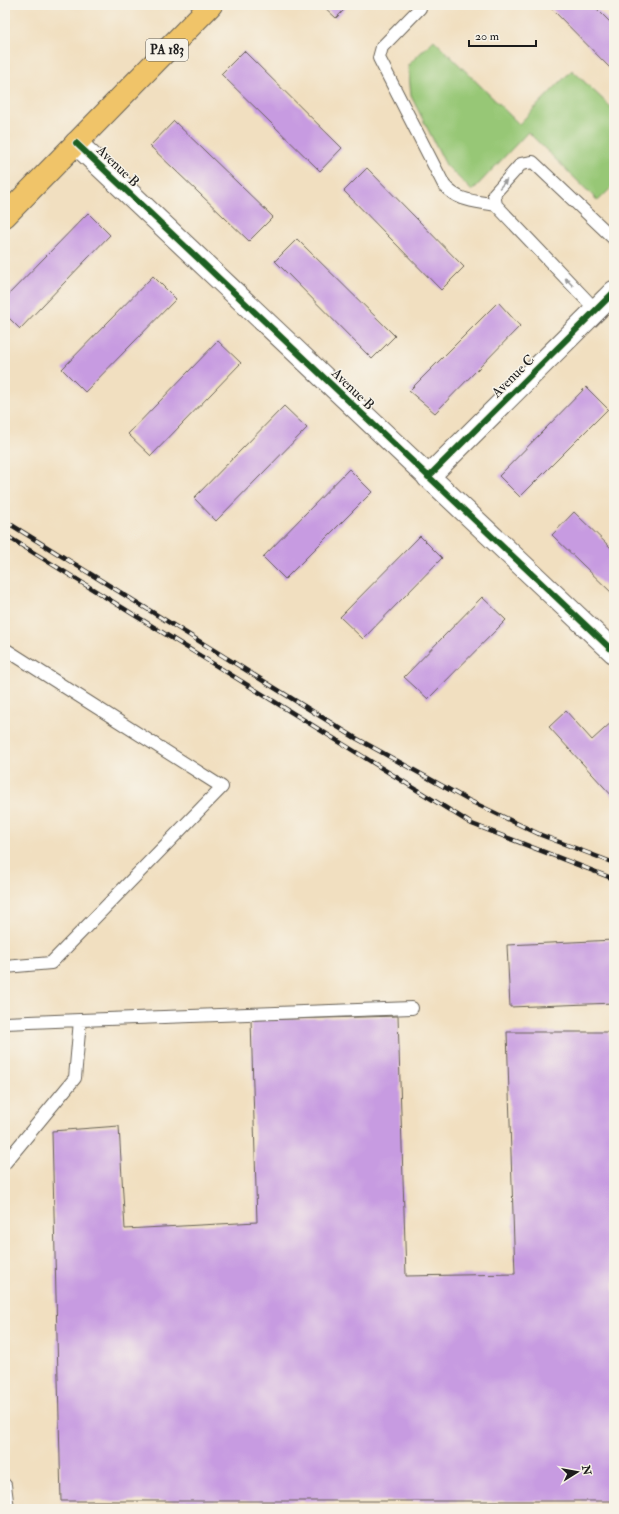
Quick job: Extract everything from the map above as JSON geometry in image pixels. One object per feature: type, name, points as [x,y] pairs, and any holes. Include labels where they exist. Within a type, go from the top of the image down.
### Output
[{"type":"main road","name":"PA 183","points":[[5,216],[211,5]]},
{"type":"street","name":"Avenue B","points":[[76,143],[614,652]]},
{"type":"street","name":"Avenue C","points":[[428,477],[614,292]]},
{"type":"lane","points":[[420,8],[382,47],[380,58],[444,185],[451,193],[459,198],[496,205]]},
{"type":"lane","points":[[596,310],[496,205],[494,194],[521,164],[533,162],[614,238]]},
{"type":"lane","points":[[5,649],[222,787],[51,963],[5,967]]},
{"type":"lane","points":[[5,1023],[412,1008]]},
{"type":"lane","points":[[5,1163],[75,1078],[80,1020]]},
{"type":"lane","points":[[5,1485],[8,1509]]},
{"type":"green space","points":[[434,40],[519,124],[572,70],[614,110],[614,185],[598,201],[528,132],[472,191],[446,165],[411,96],[408,65]]},
{"type":"building","points":[[322,5],[349,5],[336,18]]},
{"type":"building","points":[[548,5],[593,5],[614,26],[614,72]]},
{"type":"building","points":[[244,51],[342,148],[320,171],[221,74]]},
{"type":"building","points":[[174,121],[273,217],[249,241],[150,146]]},
{"type":"building","points":[[367,168],[464,267],[441,290],[344,191]]},
{"type":"building","points":[[88,213],[110,235],[20,329],[5,314],[5,298]]},
{"type":"building","points":[[297,239],[395,336],[372,359],[275,261]]},
{"type":"building","points":[[153,276],[176,299],[85,392],[62,369]]},
{"type":"building","points":[[498,302],[520,326],[435,413],[409,391]]},
{"type":"building","points":[[218,341],[241,363],[151,456],[128,434]]},
{"type":"building","points":[[586,387],[608,409],[520,497],[499,476]]},
{"type":"building","points":[[284,406],[307,428],[216,521],[194,498]]},
{"type":"building","points":[[349,469],[372,492],[285,579],[263,557]]},
{"type":"building","points":[[574,512],[614,551],[614,595],[552,535]]},
{"type":"building","points":[[420,536],[442,558],[363,639],[340,617]]},
{"type":"building","points":[[482,597],[506,620],[428,699],[404,677]]},
{"type":"building","points":[[566,711],[592,740],[614,720],[614,798],[549,727]]},
{"type":"building","points":[[614,940],[614,1003],[510,1007],[507,945]]},
{"type":"building","points":[[398,1016],[406,1276],[515,1274],[507,1032],[609,1032],[612,1058],[614,1058],[614,1501],[61,1501],[52,1131],[119,1126],[125,1229],[257,1222],[251,1020]]},
{"type":"railway","points":[[5,521],[354,737],[468,800],[541,835],[614,863]]},
{"type":"railway","points":[[5,535],[472,824],[614,879]]},
{"type":"cycle path","points":[[76,143],[614,652]]},
{"type":"cycle path","points":[[428,477],[614,292]]}]
